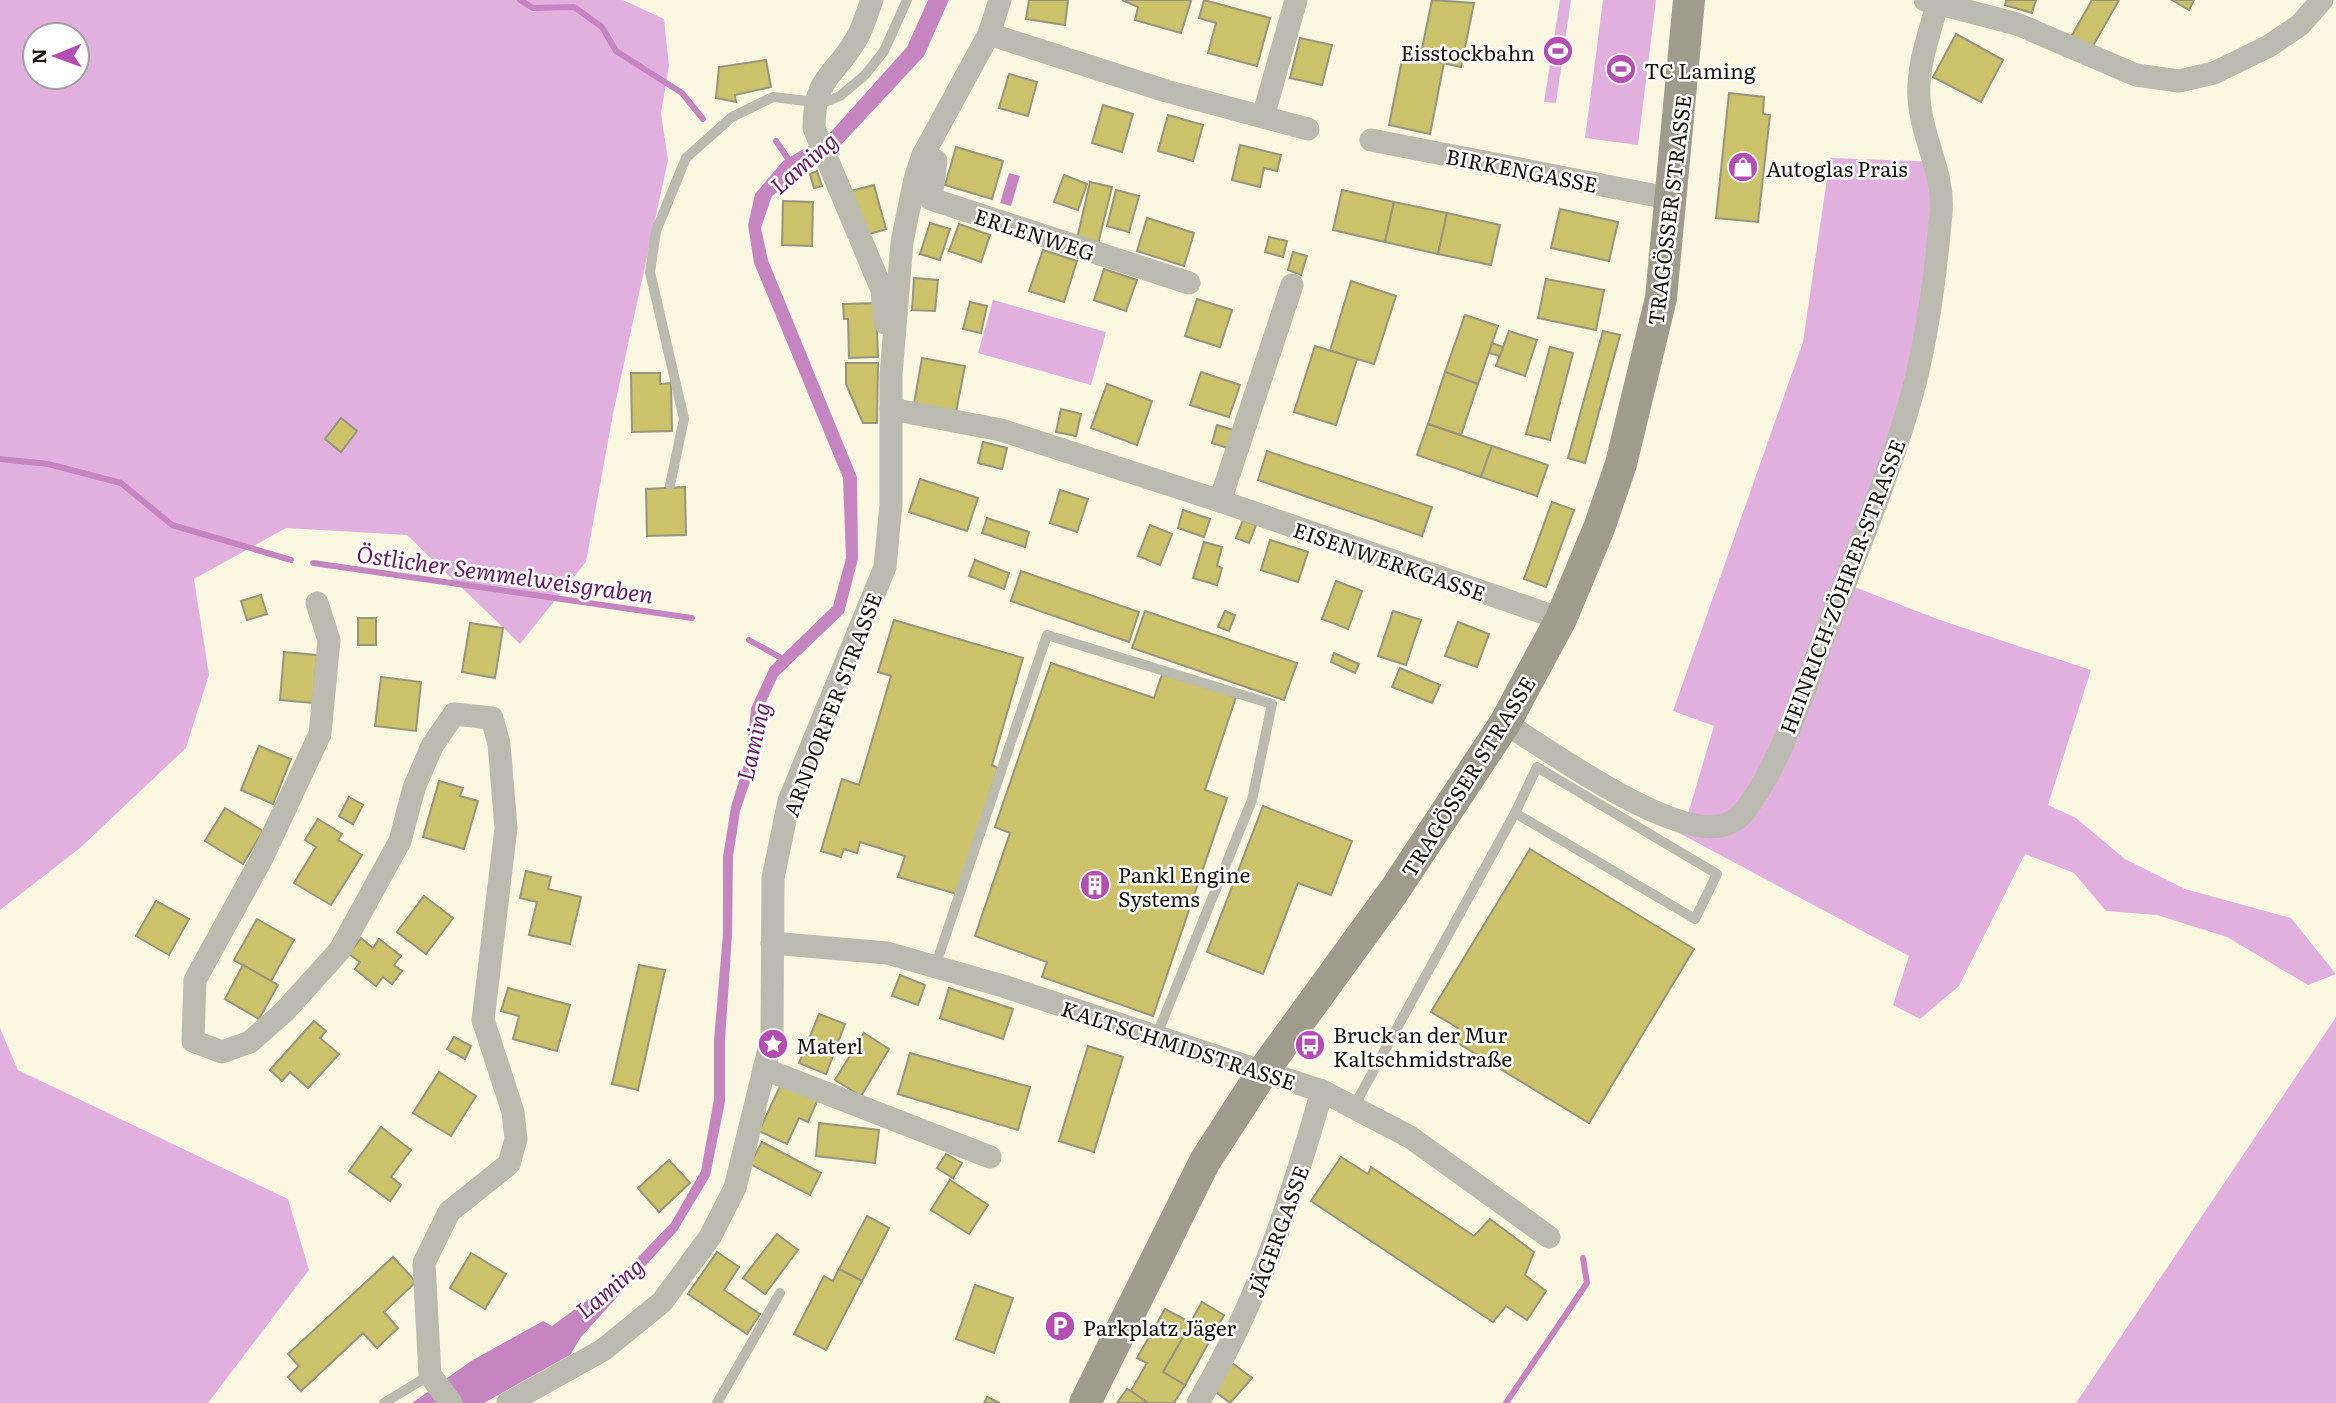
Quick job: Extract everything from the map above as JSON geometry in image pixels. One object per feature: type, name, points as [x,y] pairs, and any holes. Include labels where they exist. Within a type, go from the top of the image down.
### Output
[{"type":"main road","name":"TRAGÖSSER STRASSE","points":[[1085,1403],[1205,1161],[1264,1070],[1394,891],[1506,723],[1561,619],[1621,464],[1661,298],[1689,0]]},
{"type":"street","points":[[872,0],[858,37],[819,87],[814,103],[814,128],[882,290],[891,375]]},
{"type":"street","name":"ARNDORFER STRASSE","points":[[508,1403],[603,1350],[662,1302],[710,1237],[736,1188],[772,1037],[773,878],[789,802],[885,567],[891,504],[891,375],[902,242],[915,179],[923,155],[989,34],[1000,0]]},
{"type":"street","points":[[1263,117],[1296,0]]},
{"type":"street","points":[[1931,2],[2017,24],[2136,75],[2179,81],[2214,73],[2269,46],[2300,25],[2322,0]]},
{"type":"street","name":"HEINRICH-ZÖHRER-STRASSE","points":[[1506,723],[1645,807],[1695,825],[1724,825],[1737,819],[1747,808],[1772,765],[1801,696],[1874,511],[1913,389],[1935,274],[1942,209],[1936,165],[1919,99],[1920,68],[1931,2]]},
{"type":"street","points":[[989,34],[1166,91],[1308,129]]},
{"type":"street","name":"BIRKENGASSE","points":[[1371,140],[1672,199]]},
{"type":"street","name":"ERLENWEG","points":[[923,155],[936,161],[930,198],[1189,283]]},
{"type":"street","points":[[1220,501],[1292,285]]},
{"type":"street","name":"EISENWERKGASSE","points":[[891,409],[1001,430],[1220,501],[1561,619]]},
{"type":"street","points":[[317,603],[329,640],[320,734],[261,860],[195,980],[193,1041],[222,1052],[250,1042],[284,1012],[340,950],[400,841],[414,788],[432,746],[454,713],[492,718],[499,744],[506,828],[483,1020],[513,1112],[516,1139],[509,1164],[449,1212],[424,1263],[430,1375],[452,1403]]},
{"type":"street","name":"KALTSCHMIDSTRASSE","points":[[772,943],[887,953],[1264,1070],[1322,1091],[1410,1137],[1549,1237]]},
{"type":"street","points":[[764,1069],[990,1157]]},
{"type":"street","name":"JÄGERGASSE","points":[[1198,1403],[1248,1311],[1273,1250],[1287,1213],[1322,1091]]},
{"type":"lane","points":[[670,485],[684,419],[650,272],[656,231],[686,158],[732,117],[773,97],[823,103],[840,96],[864,75],[884,51],[907,0]]},
{"type":"lane","points":[[935,967],[1047,635],[1272,704],[1252,800],[1156,1037]]},
{"type":"lane","points":[[1353,1108],[1515,813],[1537,766],[1717,874],[1695,919],[1515,813]]},
{"type":"lane","points":[[717,1403],[780,1293]]},
{"type":"lane","points":[[384,1403],[430,1375]]},
{"type":"shaded area","points":[[0,0],[623,0],[664,19],[669,66],[661,113],[668,160],[613,414],[586,562],[520,644],[407,535],[286,528],[194,579],[209,675],[186,748],[80,848],[0,910]]},
{"type":"shaded area","name":"Eisstockbahn","points":[[1560,0],[1571,0],[1556,103],[1544,102]]},
{"type":"shaded area","name":"TC Laming","points":[[1603,0],[1656,0],[1638,145],[1585,138]]},
{"type":"shaded area","points":[[1830,158],[1942,162],[1950,228],[1852,586],[1940,620],[2091,670],[2048,805],[2076,818],[2125,859],[2185,889],[2291,918],[2336,974],[2308,985],[2227,937],[2157,915],[2106,911],[2074,873],[2025,854],[1959,986],[1920,1019],[1893,1005],[1909,956],[1679,833],[1687,817],[1714,726],[1673,711],[1803,342]]},
{"type":"shaded area","points":[[993,300],[1106,332],[1091,385],[978,353]]},
{"type":"shaded area","points":[[2336,1017],[2336,1403],[2076,1403]]},
{"type":"shaded area","points":[[0,1028],[18,1070],[288,1199],[309,1270],[208,1403],[0,1403]]},
{"type":"water","name":"Laming","points":[[928,0],[949,0],[924,56],[838,148],[772,196],[761,228],[768,260],[857,477],[858,559],[844,613],[778,676],[761,713],[757,762],[740,811],[733,857],[725,1102],[710,1176],[677,1231],[581,1337],[570,1355],[484,1403],[412,1403],[471,1361],[543,1321],[552,1326],[619,1277],[671,1223],[701,1171],[714,1099],[714,1040],[723,934],[723,857],[731,807],[746,758],[751,708],[770,667],[833,606],[846,558],[843,478],[754,263],[748,225],[755,194],[783,161],[828,135],[907,47]]},
{"type":"water","points":[[1009,173],[1020,176],[1011,206],[1000,203]]},
{"type":"building","points":[[1029,0],[1068,0],[1065,25],[1026,19]]},
{"type":"building","points":[[1122,0],[1191,1],[1181,33],[1135,20],[1138,7]]},
{"type":"building","points":[[1204,0],[1270,18],[1257,66],[1208,53],[1216,23],[1199,18]]},
{"type":"building","points":[[1432,0],[1474,3],[1461,67],[1420,58]]},
{"type":"building","points":[[2006,0],[2036,0],[2032,13],[2005,5]]},
{"type":"building","points":[[2092,0],[2119,0],[2091,49],[2071,37]]},
{"type":"building","points":[[2172,0],[2194,0],[2189,10]]},
{"type":"building","points":[[1956,34],[2003,60],[1981,102],[1933,77]]},
{"type":"building","points":[[1300,38],[1332,45],[1322,85],[1290,78]]},
{"type":"building","points":[[1403,55],[1444,63],[1430,134],[1389,125]]},
{"type":"building","points":[[766,60],[771,87],[735,95],[736,102],[716,98],[719,67]]},
{"type":"building","points":[[1009,74],[1037,82],[1028,116],[999,108]]},
{"type":"building","name":"Autoglas Prais","points":[[1729,93],[1764,97],[1763,114],[1770,115],[1758,222],[1716,218]]},
{"type":"building","points":[[1103,105],[1133,114],[1122,152],[1092,143]]},
{"type":"building","points":[[1168,115],[1203,125],[1193,161],[1158,151]]},
{"type":"building","points":[[1240,145],[1281,155],[1277,171],[1264,168],[1260,187],[1232,180]]},
{"type":"building","points":[[956,147],[1003,161],[992,199],[945,185]]},
{"type":"building","points":[[817,171],[822,186],[814,188],[810,174]]},
{"type":"building","points":[[1064,175],[1087,184],[1078,210],[1054,202]]},
{"type":"building","points":[[1090,182],[1112,187],[1098,244],[1077,239]]},
{"type":"building","points":[[874,185],[886,229],[863,236],[851,191]]},
{"type":"building","points":[[1116,190],[1139,196],[1129,232],[1107,226]]},
{"type":"building","points":[[1342,190],[1394,202],[1385,242],[1333,230]]},
{"type":"building","points":[[783,201],[813,202],[812,246],[782,245]]},
{"type":"building","points":[[1394,202],[1447,213],[1438,254],[1385,242]]},
{"type":"building","points":[[1560,209],[1618,222],[1609,261],[1551,248]]},
{"type":"building","points":[[1447,213],[1500,225],[1491,265],[1438,254]]},
{"type":"building","points":[[1147,218],[1194,233],[1184,266],[1137,251]]},
{"type":"building","points":[[930,223],[950,229],[940,260],[920,254]]},
{"type":"building","points":[[959,224],[990,235],[981,262],[949,251]]},
{"type":"building","points":[[1269,237],[1287,241],[1283,257],[1265,252]]},
{"type":"building","points":[[1043,250],[1077,261],[1064,302],[1029,291]]},
{"type":"building","points":[[1293,252],[1307,256],[1301,275],[1288,270]]},
{"type":"building","points":[[1104,269],[1137,280],[1126,311],[1094,300]]},
{"type":"building","points":[[914,278],[938,280],[935,311],[912,310]]},
{"type":"building","points":[[1546,279],[1604,290],[1596,330],[1538,318]]},
{"type":"building","points":[[1351,281],[1396,296],[1374,364],[1330,351]]},
{"type":"building","points":[[1197,299],[1232,310],[1220,347],[1185,336]]},
{"type":"building","points":[[970,302],[987,306],[981,333],[963,329]]},
{"type":"building","points":[[876,303],[878,357],[849,358],[848,319],[844,319],[843,304]]},
{"type":"building","points":[[1465,315],[1498,326],[1478,384],[1445,372]]},
{"type":"building","points":[[1509,331],[1537,340],[1525,376],[1496,366]]},
{"type":"building","points":[[1603,331],[1620,335],[1585,463],[1568,458]]},
{"type":"building","points":[[1492,343],[1503,347],[1500,356],[1489,353]]},
{"type":"building","points":[[1315,346],[1357,359],[1336,425],[1294,412]]},
{"type":"building","points":[[1550,347],[1573,353],[1550,440],[1526,434]]},
{"type":"building","points":[[922,358],[965,366],[956,412],[914,404]]},
{"type":"building","points":[[846,363],[878,363],[877,423],[863,423],[846,384]]},
{"type":"building","points":[[1201,372],[1240,385],[1229,417],[1190,405]]},
{"type":"building","points":[[1445,372],[1478,384],[1461,435],[1428,424]]},
{"type":"building","points":[[631,373],[660,373],[660,384],[671,383],[672,431],[632,432]]},
{"type":"building","points":[[1107,384],[1152,401],[1137,445],[1091,428]]},
{"type":"building","points":[[1061,409],[1081,414],[1076,436],[1056,432]]},
{"type":"building","points":[[341,418],[357,431],[341,452],[325,439]]},
{"type":"building","points":[[1428,424],[1492,446],[1481,477],[1417,455]]},
{"type":"building","points":[[1217,425],[1233,430],[1228,448],[1212,443]]},
{"type":"building","points":[[983,442],[1007,448],[1002,469],[978,463]]},
{"type":"building","points":[[1492,446],[1548,465],[1537,496],[1481,477]]},
{"type":"building","points":[[1267,451],[1432,507],[1422,536],[1258,480]]},
{"type":"building","points":[[920,479],[978,498],[967,531],[909,512]]},
{"type":"building","points":[[685,487],[686,535],[647,536],[646,489]]},
{"type":"building","points":[[1060,490],[1088,499],[1077,532],[1050,523]]},
{"type":"building","points":[[1552,502],[1574,510],[1546,587],[1524,579]]},
{"type":"building","points":[[1183,510],[1210,519],[1204,537],[1178,528]]},
{"type":"building","points":[[987,518],[1029,532],[1025,547],[982,533]]},
{"type":"building","points":[[1243,520],[1256,525],[1249,543],[1236,538]]},
{"type":"building","points":[[1150,525],[1172,534],[1160,565],[1138,556]]},
{"type":"building","points":[[1270,540],[1308,552],[1298,582],[1261,570]]},
{"type":"building","points":[[1204,542],[1222,547],[1217,566],[1222,568],[1217,585],[1193,578]]},
{"type":"building","points":[[975,560],[1009,573],[1004,589],[969,576]]},
{"type":"building","points":[[1021,571],[1139,612],[1129,642],[1011,601]]},
{"type":"building","points":[[1336,581],[1362,591],[1348,629],[1322,619]]},
{"type":"building","points":[[261,595],[267,614],[247,620],[241,601]]},
{"type":"building","points":[[1145,611],[1297,663],[1284,700],[1132,648]]},
{"type":"building","points":[[1225,611],[1235,615],[1229,631],[1218,627]]},
{"type":"building","points":[[1393,611],[1421,620],[1406,665],[1378,656]]},
{"type":"building","points":[[358,618],[376,618],[376,645],[358,645]]},
{"type":"building","points":[[894,620],[1023,658],[992,765],[998,768],[957,894],[898,877],[905,856],[860,842],[857,853],[844,849],[841,857],[821,851],[842,779],[859,785],[891,676],[878,672]]},
{"type":"building","points":[[1458,622],[1489,634],[1477,667],[1445,656]]},
{"type":"building","points":[[470,623],[503,628],[495,678],[462,672]]},
{"type":"building","points":[[284,652],[317,655],[313,703],[280,700]]},
{"type":"building","points":[[1334,653],[1359,664],[1355,673],[1331,662]]},
{"type":"building","name":"Pankl Engine Systems","points":[[1051,663],[1154,698],[1163,672],[1236,697],[1205,790],[1227,798],[1153,1016],[1042,977],[1047,962],[975,936],[1010,833],[995,827]]},
{"type":"building","points":[[1400,668],[1440,685],[1432,703],[1392,687]]},
{"type":"building","points":[[381,677],[421,682],[416,731],[375,726]]},
{"type":"building","points":[[259,746],[291,759],[273,804],[241,790]]},
{"type":"building","points":[[439,781],[463,788],[460,796],[478,801],[464,849],[423,837]]},
{"type":"building","points":[[349,797],[363,805],[353,824],[339,816]]},
{"type":"building","points":[[1263,806],[1352,841],[1331,895],[1298,883],[1263,974],[1207,952]]},
{"type":"building","points":[[225,808],[263,831],[243,864],[205,841]]},
{"type":"building","points":[[318,819],[342,834],[338,840],[362,855],[331,905],[294,883],[316,847],[305,840]]},
{"type":"building","points":[[1530,849],[1694,949],[1589,1123],[1451,1039],[1458,1028],[1431,1012]]},
{"type":"building","points":[[526,871],[551,877],[548,889],[581,897],[570,944],[529,935],[537,902],[520,898]]},
{"type":"building","points":[[424,896],[453,918],[426,954],[397,932]]},
{"type":"building","points":[[156,901],[189,919],[169,955],[136,936]]},
{"type":"building","points":[[257,919],[294,940],[271,981],[234,960]]},
{"type":"building","points":[[361,938],[373,948],[379,939],[401,956],[394,965],[402,971],[392,984],[383,977],[376,986],[355,969],[360,962],[349,954]]},
{"type":"building","points":[[243,965],[278,985],[259,1019],[225,999]]},
{"type":"building","points":[[639,965],[665,970],[638,1090],[612,1084]]},
{"type":"building","points":[[900,975],[925,985],[918,1005],[892,996]]},
{"type":"building","points":[[508,988],[570,1005],[557,1051],[513,1039],[519,1016],[501,1011]]},
{"type":"building","points":[[949,988],[1013,1009],[1003,1039],[940,1018]]},
{"type":"building","points":[[819,1014],[845,1024],[826,1074],[799,1063]]},
{"type":"building","points":[[314,1021],[326,1031],[320,1038],[339,1054],[308,1088],[290,1072],[282,1081],[270,1070]]},
{"type":"building","points":[[864,1033],[889,1049],[861,1096],[835,1080]]},
{"type":"building","points":[[454,1037],[471,1046],[465,1059],[447,1049]]},
{"type":"building","points":[[1088,1046],[1123,1057],[1094,1152],[1059,1141]]},
{"type":"building","points":[[910,1053],[1030,1087],[1018,1130],[898,1094]]},
{"type":"building","points":[[439,1072],[476,1096],[451,1136],[413,1113]]},
{"type":"building","points":[[782,1082],[818,1099],[808,1122],[799,1118],[787,1144],[759,1131]]},
{"type":"building","points":[[819,1123],[879,1130],[875,1163],[816,1156]]},
{"type":"building","points":[[381,1127],[411,1150],[391,1177],[401,1185],[390,1201],[349,1171]]},
{"type":"building","points":[[762,1142],[821,1173],[810,1195],[750,1164]]},
{"type":"building","points":[[946,1154],[962,1163],[953,1178],[937,1168]]},
{"type":"building","points":[[1341,1157],[1368,1174],[1371,1167],[1474,1236],[1490,1219],[1534,1252],[1525,1275],[1546,1291],[1527,1320],[1506,1306],[1493,1322],[1311,1201]]},
{"type":"building","points":[[669,1160],[690,1183],[659,1212],[638,1188]]},
{"type":"building","points":[[950,1180],[988,1205],[969,1234],[931,1210]]},
{"type":"building","points":[[867,1216],[889,1228],[862,1281],[839,1269]]},
{"type":"building","points":[[777,1234],[798,1250],[765,1294],[743,1278]]},
{"type":"building","points":[[717,1252],[739,1267],[724,1290],[760,1314],[747,1334],[688,1294]]},
{"type":"building","points":[[471,1253],[506,1274],[485,1309],[450,1288]]},
{"type":"building","points":[[393,1257],[416,1282],[384,1312],[398,1328],[377,1348],[363,1333],[301,1391],[288,1377],[299,1366],[288,1354]]},
{"type":"building","points":[[839,1269],[862,1281],[826,1350],[794,1334],[824,1276],[833,1281]]},
{"type":"building","points":[[975,1285],[1013,1298],[994,1353],[956,1339]]},
{"type":"building","points":[[1202,1302],[1224,1315],[1185,1385],[1163,1372]]},
{"type":"building","points":[[1165,1309],[1191,1323],[1163,1372],[1185,1385],[1174,1403],[1148,1403],[1131,1391],[1147,1363],[1137,1358]]},
{"type":"building","points":[[1232,1363],[1252,1378],[1230,1403],[1212,1389]]},
{"type":"building","points":[[1127,1389],[1131,1391],[1148,1403],[1117,1403]]},
{"type":"building","points":[[987,1397],[1000,1403],[984,1403]]},
{"type":"waterway","points":[[520,0],[533,8],[574,7],[602,27],[616,51],[682,93],[703,119]]},
{"type":"waterway","name":"Laming","points":[[776,141],[791,163]]},
{"type":"waterway","name":"Östlicher Semmelweisgraben","points":[[0,459],[48,464],[121,483],[172,525],[291,560]]},
{"type":"waterway","name":"Östlicher Semmelweisgraben","points":[[313,563],[692,618]]},
{"type":"waterway","name":"Östlicher Semmelweisgraben","points":[[749,640],[785,660]]},
{"type":"waterway","points":[[1506,1403],[1587,1283],[1583,1258]]},
{"type":"place","name":"Eisstockbahn","points":[[1558,51]]},
{"type":"place","name":"TC Laming","points":[[1621,69]]},
{"type":"place","name":"Autoglas Prais","points":[[1743,167]]},
{"type":"place","name":"Pankl Engine Systems","points":[[1095,885]]},
{"type":"place","name":"Materl","points":[[773,1044]]},
{"type":"place","name":"Bruck an der Mur Kaltschmidstraße","points":[[1310,1045]]},
{"type":"place","name":"Parkplatz Jäger","points":[[1060,1326]]}]
